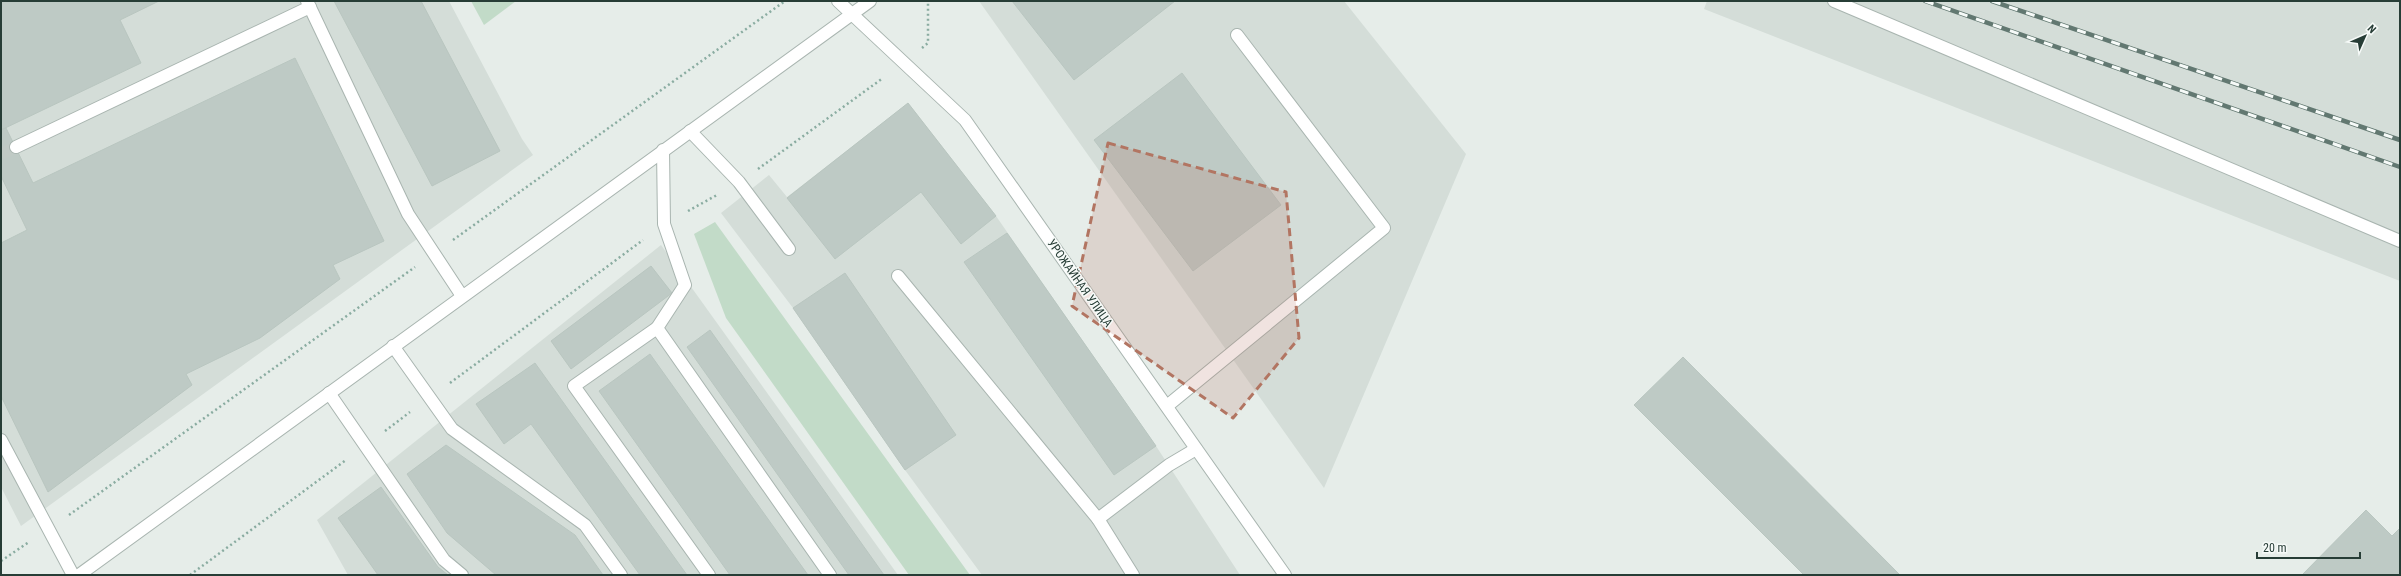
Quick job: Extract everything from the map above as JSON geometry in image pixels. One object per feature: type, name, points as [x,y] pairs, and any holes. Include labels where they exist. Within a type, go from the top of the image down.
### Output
[{"type":"street","name":"УРОЖАЙНАЯ УЛИЦА","points":[[838,1],[905,62],[965,120],[1285,575]]},
{"type":"street","points":[[79,575],[870,1]]},
{"type":"street","points":[[1834,1],[2400,241]]},
{"type":"street","points":[[16,146],[308,4],[408,214],[462,296]]},
{"type":"street","points":[[1167,406],[1384,228],[1237,35]]},
{"type":"street","points":[[690,131],[739,182],[790,249]]},
{"type":"street","points":[[663,150],[664,224],[684,285],[658,328],[574,386],[708,575]]},
{"type":"street","points":[[898,276],[1098,519],[1133,575]]},
{"type":"street","points":[[658,328],[830,575]]},
{"type":"street","points":[[393,346],[429,399],[452,429],[585,525],[621,575]]},
{"type":"street","points":[[329,393],[364,446],[444,560],[462,575]]},
{"type":"street","points":[[1,440],[73,575]]},
{"type":"street","points":[[1098,519],[1169,465],[1196,448]]},
{"type":"path","points":[[1,561],[48,530],[785,1]]},
{"type":"path","points":[[190,575],[664,224],[739,182],[905,62],[928,43],[928,1]]},
{"type":"highlighted area","points":[[1108,143],[1286,192],[1299,338],[1233,418],[1072,306]]},
{"type":"shaded area","points":[[1,1],[449,1],[522,139],[533,155],[21,526],[1,487]]},
{"type":"shaded area","points":[[979,1],[1344,1],[1466,154],[1324,488]]},
{"type":"shaded area","points":[[1707,1],[2400,1],[2400,281],[1704,9]]},
{"type":"shaded area","points":[[908,103],[996,216],[1156,446],[1240,575],[982,575],[905,470],[793,308],[721,213],[769,175],[787,197]]},
{"type":"shaded area","points":[[661,245],[898,575],[348,575],[317,520]]},
{"type":"green space","points":[[471,1],[516,1],[484,25]]},
{"type":"green space","points":[[715,222],[970,575],[909,575],[726,318],[694,234]]},
{"type":"building","points":[[1,1],[159,1],[120,20],[141,63],[1,130]]},
{"type":"building","points":[[334,1],[421,1],[500,151],[432,186]]},
{"type":"building","points":[[1012,1],[1175,1],[1074,80]]},
{"type":"building","points":[[295,58],[384,241],[333,265],[340,279],[260,338],[186,374],[192,385],[48,492],[1,396],[1,243],[27,230],[1,176],[1,130],[6,128],[33,183]]},
{"type":"building","points":[[1182,73],[1281,205],[1193,271],[1094,140]]},
{"type":"building","points":[[908,103],[996,216],[961,244],[921,192],[835,259],[787,198]]},
{"type":"building","points":[[1007,233],[1156,446],[1114,475],[964,262]]},
{"type":"building","points":[[651,266],[672,293],[571,369],[551,341]]},
{"type":"building","points":[[845,273],[956,435],[905,470],[793,308]]},
{"type":"building","points":[[710,330],[884,575],[849,575],[687,347]]},
{"type":"building","points":[[650,354],[808,575],[730,575],[599,391]]},
{"type":"building","points":[[1683,357],[1900,575],[1804,575],[1634,405]]},
{"type":"building","points":[[535,363],[687,575],[640,575],[531,424],[504,444],[476,404]]},
{"type":"building","points":[[446,445],[575,535],[603,575],[496,575],[447,533],[407,474]]},
{"type":"building","points":[[381,487],[438,567],[448,575],[378,575],[338,518]]},
{"type":"building","points":[[2366,510],[2392,536],[2400,528],[2400,575],[2302,575]]},
{"type":"tunnel","points":[[1,154],[16,147]]},
{"type":"railway","points":[[1925,1],[2400,167]]},
{"type":"railway","points":[[1992,1],[2400,140]]}]
